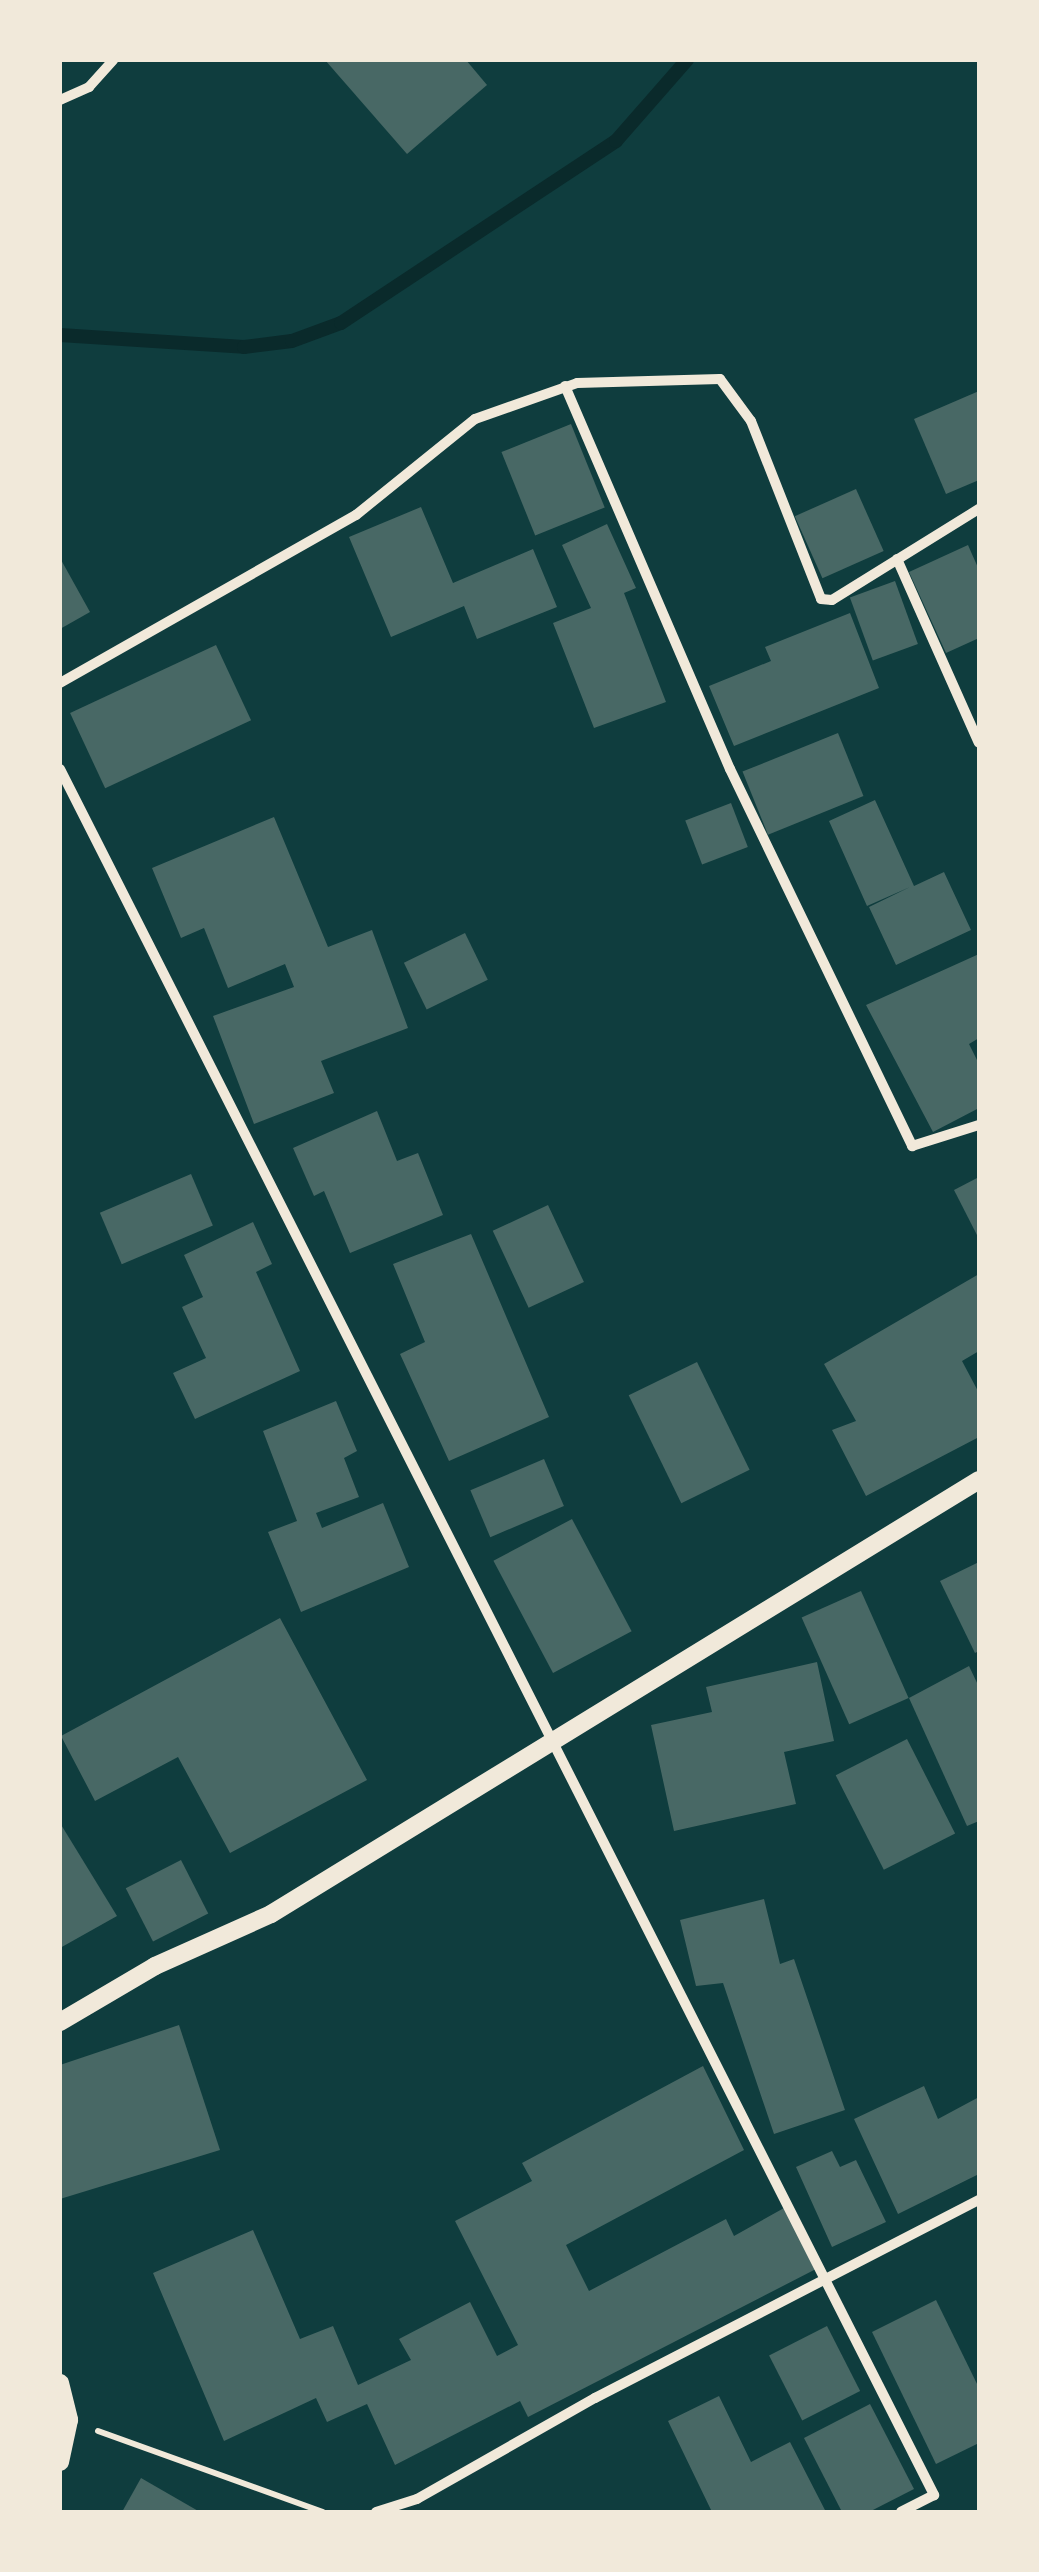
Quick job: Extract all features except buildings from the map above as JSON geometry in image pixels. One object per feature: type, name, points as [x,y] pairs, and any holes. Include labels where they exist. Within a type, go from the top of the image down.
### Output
[{"type":"street","points":[[60,100],[89,88],[112,60]]},
{"type":"street","points":[[60,683],[356,515],[475,419],[565,386],[699,374],[720,379],[751,421],[822,600],[979,509]]},
{"type":"street","points":[[565,386],[730,769],[912,1146],[979,1125]]},
{"type":"street","points":[[897,559],[979,743]]},
{"type":"street","points":[[60,770],[934,2496],[901,2512]]},
{"type":"street","points":[[60,2022],[155,1966],[271,1914],[979,1480]]},
{"type":"street","points":[[376,2512],[418,2499],[979,2200]]},
{"type":"street","points":[[60,2383],[69,2420],[60,2462]]},
{"type":"path","points":[[69,2420],[323,2512]]},
{"type":"waterway","points":[[60,335],[244,347],[292,341],[341,323],[616,141],[687,60]]}]
